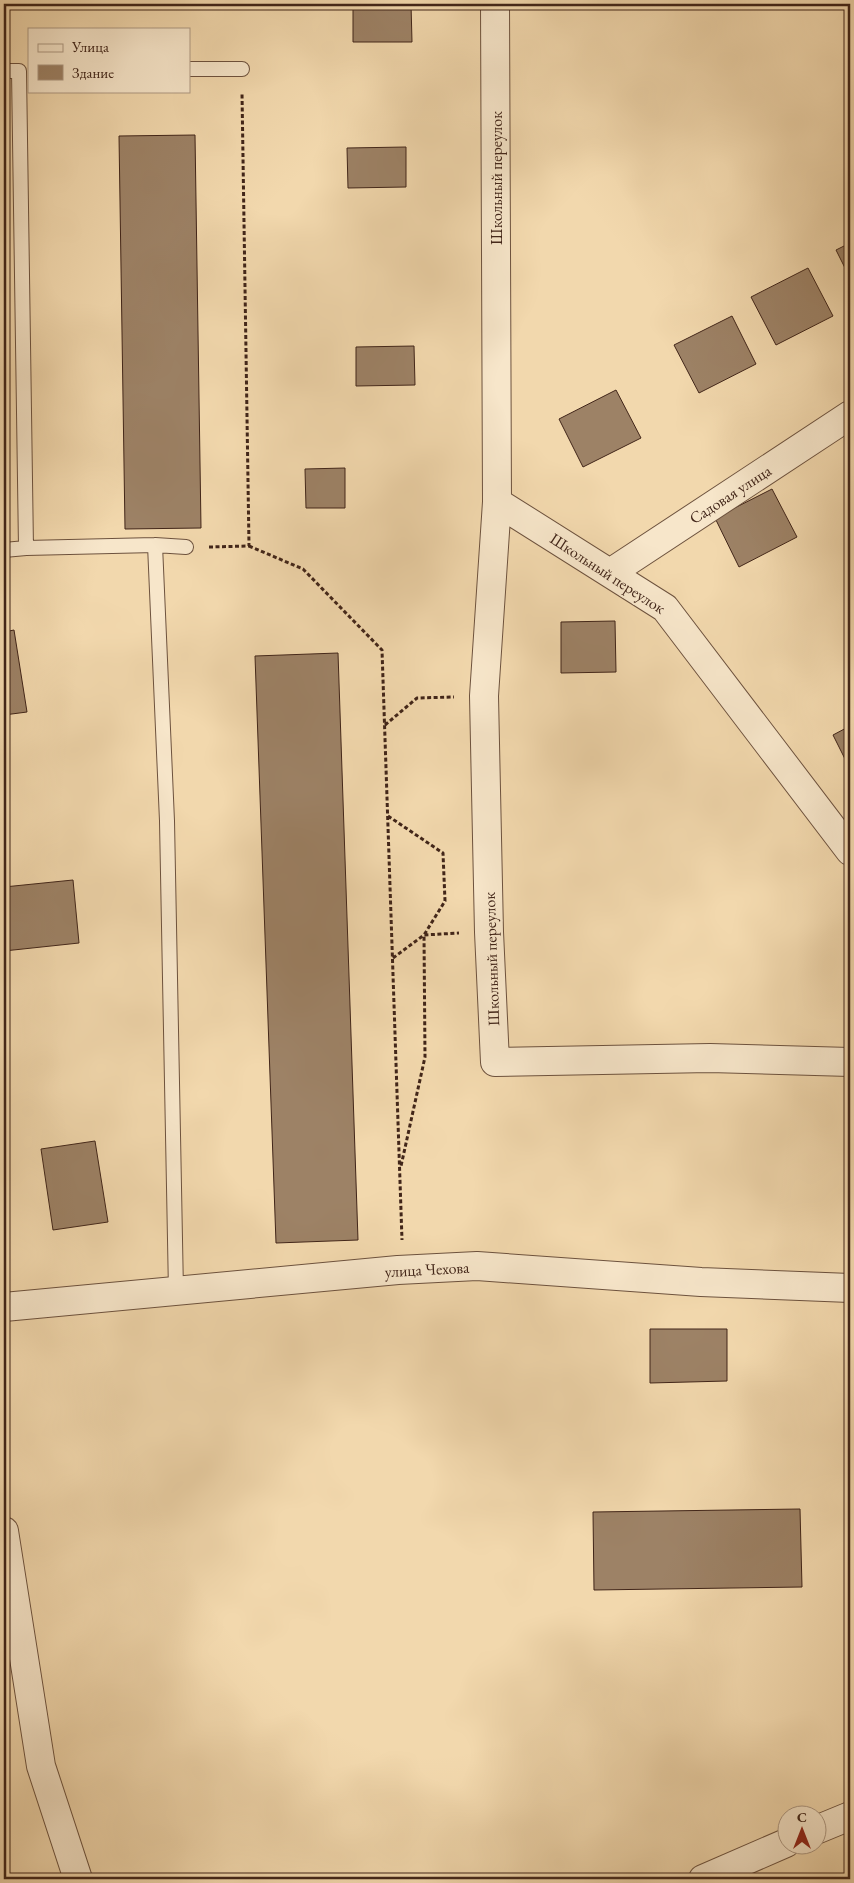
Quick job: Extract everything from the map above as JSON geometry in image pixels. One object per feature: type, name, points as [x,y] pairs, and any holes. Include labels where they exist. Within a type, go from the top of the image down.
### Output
[{"type":"street","name":"Школьный переулок","points":[[495,4],[497,502],[484,696],[488,932],[495,1062],[710,1058],[850,1062]]},
{"type":"street","name":"Садовая улица","points":[[610,573],[850,415]]},
{"type":"street","name":"Школьный переулок","points":[[497,502],[665,608],[850,851]]},
{"type":"street","name":"улица Чехова","points":[[4,1307],[398,1270],[477,1266],[701,1282],[850,1288]]},
{"type":"street","points":[[4,1531],[41,1766],[78,1879]]},
{"type":"street","points":[[826,1826],[850,1816]]},
{"type":"street","points":[[703,1879],[776,1847]]},
{"type":"lane","points":[[190,69],[242,69]]},
{"type":"lane","points":[[4,71],[24,70],[26,548]]},
{"type":"lane","points":[[155,546],[167,821],[176,1292]]},
{"type":"lane","points":[[4,550],[26,548],[186,547]]},
{"type":"path","points":[[242,69],[249,546]]},
{"type":"path","points":[[186,547],[249,546],[303,569],[382,650],[403,1264],[398,1270]]},
{"type":"path","points":[[385,725],[416,698],[484,696]]},
{"type":"path","points":[[388,816],[443,853],[445,901],[424,935],[393,958]]},
{"type":"path","points":[[424,935],[488,932]]},
{"type":"path","points":[[400,1171],[425,1057],[424,935]]},
{"type":"building","points":[[353,4],[411,4],[412,42],[353,42]]},
{"type":"building","points":[[195,135],[201,528],[125,529],[119,136]]},
{"type":"building","points":[[406,147],[406,187],[348,188],[347,148]]},
{"type":"building","points":[[850,243],[850,278],[836,250]]},
{"type":"building","points":[[808,268],[833,316],[776,345],[751,297]]},
{"type":"building","points":[[732,316],[756,364],[699,393],[674,345]]},
{"type":"building","points":[[414,346],[415,385],[356,386],[356,347]]},
{"type":"building","points":[[616,390],[641,438],[583,467],[559,419]]},
{"type":"building","points":[[345,468],[345,508],[306,508],[305,469]]},
{"type":"building","points":[[772,489],[797,537],[739,567],[715,518]]},
{"type":"building","points":[[615,621],[616,672],[561,673],[561,622]]},
{"type":"building","points":[[14,630],[27,712],[4,715],[4,632]]},
{"type":"building","points":[[338,653],[358,1240],[276,1243],[255,656]]},
{"type":"building","points":[[850,726],[850,769],[833,735]]},
{"type":"building","points":[[73,880],[79,943],[4,951],[4,887]]},
{"type":"building","points":[[95,1141],[108,1222],[53,1230],[41,1149]]},
{"type":"building","points":[[650,1329],[727,1329],[727,1381],[650,1383]]},
{"type":"building","points":[[800,1509],[802,1587],[594,1590],[593,1512]]}]
